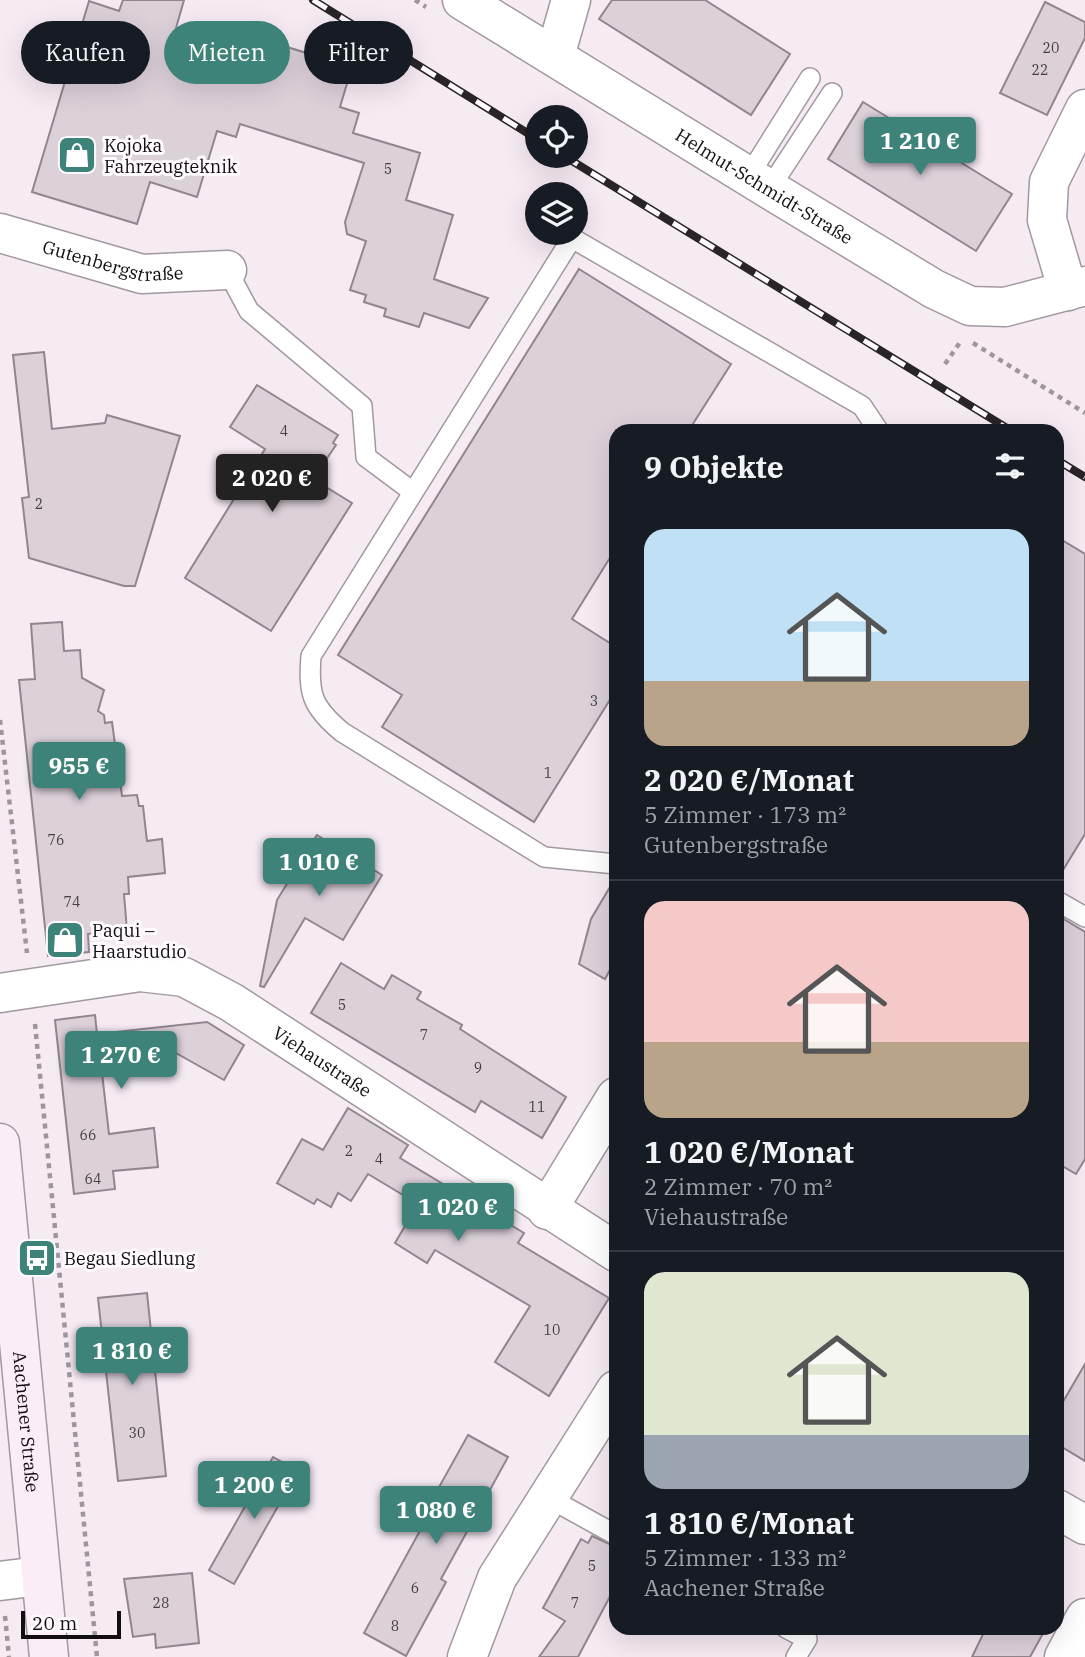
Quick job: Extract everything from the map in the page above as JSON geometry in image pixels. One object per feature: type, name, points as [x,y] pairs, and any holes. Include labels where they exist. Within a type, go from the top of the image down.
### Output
[{"type":"main road","name":"Aachener Straße","points":[[0,1143],[49,1657]]},
{"type":"street","name":"Helmut-Schmidt-Straße","points":[[462,0],[499,10],[555,56],[758,183],[934,289],[970,306],[1005,307],[1076,288]]},
{"type":"street","points":[[555,56],[571,0]]},
{"type":"street","points":[[1076,288],[1047,220],[1049,181],[1085,109]]},
{"type":"street","name":"Gutenbergstraße","points":[[0,233],[142,274],[227,270]]},
{"type":"street","name":"Viehaustraße","points":[[16,990],[140,972],[184,977],[231,1002],[547,1210],[609,1248]]},
{"type":"street","points":[[547,1210],[609,1108]]},
{"type":"street","points":[[467,1657],[497,1578],[609,1402]]},
{"type":"street","points":[[1064,1512],[1085,1525]]},
{"type":"street","points":[[0,1581],[40,1576]]},
{"type":"street","points":[[1065,1657],[1085,1618]]},
{"type":"lane","points":[[758,183],[810,78]]},
{"type":"lane","points":[[758,183],[832,93]]},
{"type":"lane","points":[[609,863],[544,857],[342,732],[320,714],[308,686],[311,656],[572,238],[862,406],[874,424]]},
{"type":"lane","points":[[227,270],[249,311],[362,406],[366,457],[413,492]]},
{"type":"lane","points":[[1064,905],[1085,917]]},
{"type":"lane","points":[[549,1498],[609,1531]]},
{"type":"lane","points":[[796,1657],[807,1639],[799,1635]]},
{"type":"path","points":[[945,364],[963,337]]},
{"type":"path","points":[[0,720],[16,990],[97,1657]]},
{"type":"building","points":[[123,0],[184,0],[178,21],[164,21],[164,84],[290,84],[290,48],[304,52],[304,84],[347,84],[340,107],[359,113],[353,133],[420,153],[406,200],[453,215],[434,279],[488,298],[469,328],[424,313],[419,327],[384,316],[386,309],[364,302],[366,295],[350,290],[366,241],[347,234],[345,222],[364,163],[240,124],[236,137],[217,131],[197,197],[150,182],[137,224],[32,192],[64,84],[150,84],[150,21],[83,21],[89,1],[119,11]]},
{"type":"building","points":[[612,0],[705,0],[790,54],[751,115],[599,19]]},
{"type":"building","points":[[1045,2],[1085,22],[1085,38],[1047,115],[1000,93]]},
{"type":"building","points":[[863,102],[1012,194],[976,251],[828,159]]},
{"type":"building","points":[[579,269],[731,364],[693,424],[609,424],[609,559],[572,619],[609,643],[609,701],[534,822],[382,727],[402,695],[338,655]]},
{"type":"building","points":[[44,352],[52,429],[105,423],[107,415],[180,436],[135,586],[124,586],[29,558],[22,498],[29,497],[13,355]]},
{"type":"building","points":[[257,385],[338,435],[333,443],[336,445],[313,479],[352,503],[271,631],[185,578],[265,449],[230,427]]},
{"type":"building","points":[[1064,541],[1085,554],[1085,834],[1064,868]]},
{"type":"building","points":[[62,622],[64,651],[80,650],[82,678],[104,690],[98,711],[104,715],[105,723],[112,722],[122,796],[137,795],[139,806],[143,806],[147,841],[162,839],[165,873],[128,877],[129,894],[124,894],[127,931],[88,934],[89,952],[48,956],[19,680],[35,679],[31,624]]},
{"type":"building","points":[[317,835],[382,875],[343,940],[305,918],[264,987],[260,986],[277,900]]},
{"type":"building","points":[[609,889],[609,972],[605,979],[579,964],[591,919]]},
{"type":"building","points":[[1064,919],[1085,932],[1085,1159],[1076,1174],[1064,1167]]},
{"type":"building","points":[[341,963],[384,989],[392,975],[421,992],[417,999],[462,1025],[460,1029],[566,1097],[542,1138],[481,1101],[475,1112],[311,1013]]},
{"type":"building","points":[[95,1015],[97,1034],[207,1022],[244,1045],[224,1080],[142,1034],[146,1068],[102,1073],[109,1134],[154,1128],[158,1167],[113,1171],[115,1189],[74,1194],[55,1020]]},
{"type":"building","points":[[348,1108],[408,1145],[400,1158],[524,1233],[518,1243],[609,1298],[549,1396],[495,1362],[530,1306],[435,1250],[427,1263],[395,1243],[418,1204],[368,1174],[351,1201],[338,1193],[331,1207],[317,1199],[314,1204],[277,1183],[302,1139],[323,1150]]},
{"type":"building","points":[[147,1293],[166,1476],[118,1481],[98,1298]]},
{"type":"building","points":[[1085,1364],[1085,1461],[1064,1448],[1064,1400]]},
{"type":"building","points":[[468,1435],[508,1457],[441,1579],[446,1582],[406,1656],[364,1633],[422,1527],[418,1525]]},
{"type":"building","points":[[273,1457],[298,1471],[234,1584],[209,1570]]},
{"type":"building","points":[[592,1536],[609,1544],[609,1598],[578,1657],[539,1657],[565,1621],[543,1608],[581,1539],[588,1543]]},
{"type":"building","points":[[192,1573],[199,1643],[156,1648],[155,1634],[133,1637],[124,1579]]},
{"type":"building","points":[[983,1635],[1042,1635],[1030,1657],[972,1657]]},
{"type":"railway","points":[[313,0],[525,132]]},
{"type":"railway","points":[[584,168],[1000,424]]},
{"type":"railway","points":[[1064,464],[1085,477]]},
{"type":"place","name":"Kojoka Fahrzeugteknik","points":[[77,155]]},
{"type":"place","name":"Paqui – Haarstudio","points":[[65,940]]},
{"type":"place","name":"Begau Siedlung","points":[[37,1258]]}]
